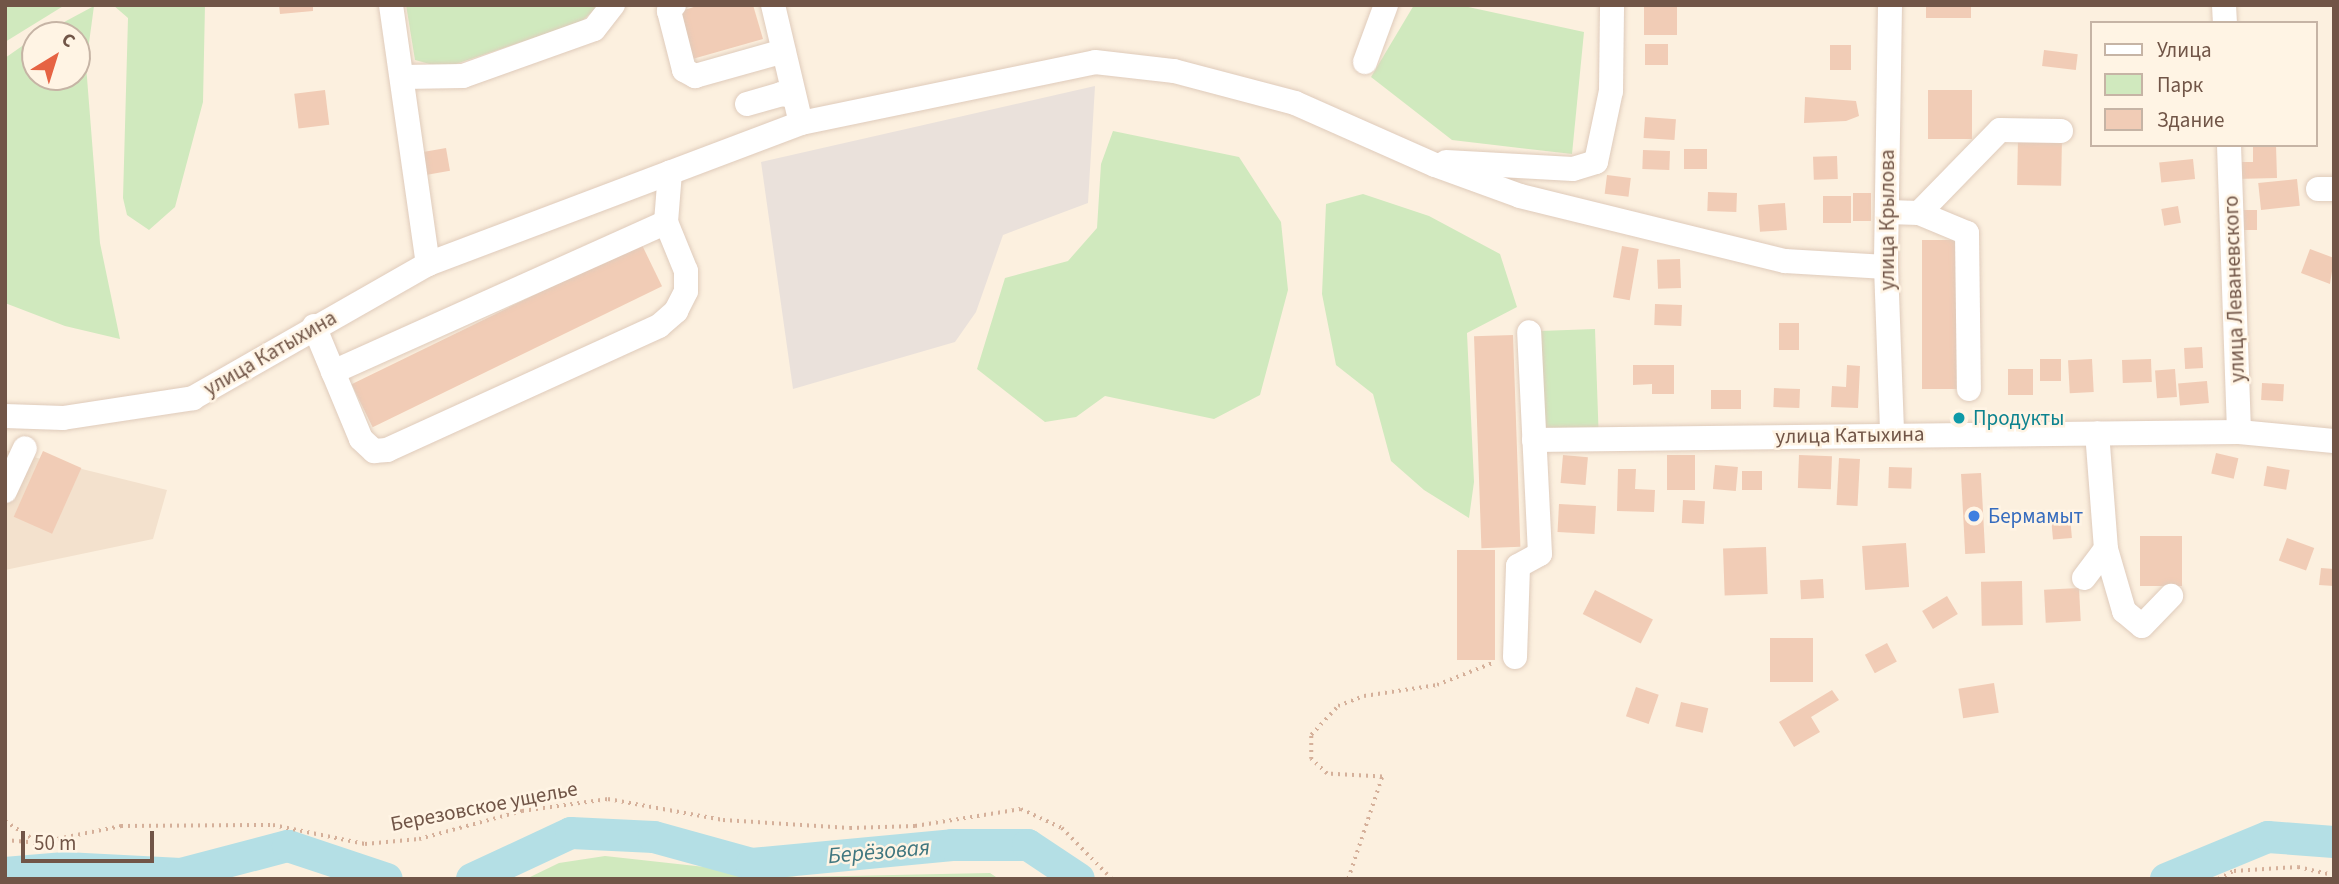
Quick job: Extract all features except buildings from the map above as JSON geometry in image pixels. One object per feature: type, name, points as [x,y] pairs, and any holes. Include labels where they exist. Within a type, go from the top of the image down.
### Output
[{"type":"street","points":[[391,5],[403,77],[410,158],[425,261]]},
{"type":"street","points":[[403,77],[463,76],[594,29],[613,5]]},
{"type":"street","points":[[674,5],[669,11],[684,70],[695,76],[783,51]]},
{"type":"street","points":[[773,5],[801,122]]},
{"type":"street","points":[[1365,62],[1386,5]]},
{"type":"street","points":[[1435,165],[1452,160],[1573,169],[1596,162],[1611,90],[1612,5]]},
{"type":"street","name":"улица Крылова","points":[[1890,5],[1886,267],[1892,434]]},
{"type":"street","name":"улица Катыхина","points":[[5,416],[64,418],[193,398],[425,261],[801,122],[1095,62],[1174,71],[1295,103],[1435,165]]},
{"type":"street","points":[[747,104],[781,94],[794,96]]},
{"type":"street","points":[[1919,213],[2000,130],[2061,131]]},
{"type":"street","name":"улица Леваневского","points":[[2229,147],[2239,432]]},
{"type":"street","points":[[1435,165],[1520,196],[1785,261],[1886,267]]},
{"type":"street","points":[[314,326],[361,439],[374,451],[411,439],[659,326],[676,311],[686,291],[686,271],[667,222],[670,172]]},
{"type":"street","points":[[1887,212],[1919,213],[1967,233],[1969,389]]},
{"type":"street","points":[[334,372],[667,222]]},
{"type":"street","points":[[1516,657],[1518,566],[1540,554],[1529,332]]},
{"type":"street","name":"улица Катыхина","points":[[1534,440],[2239,432],[2334,441]]},
{"type":"street","points":[[2097,433],[2106,549],[2124,611],[2142,626],[2171,596]]},
{"type":"street","points":[[5,491],[25,448]]},
{"type":"street","points":[[2084,578],[2106,549]]},
{"type":"path","points":[[1348,879],[1382,777],[1327,775],[1310,751],[1311,735],[1322,719],[1338,706],[1364,696],[1437,685],[1472,668],[1516,657]]},
{"type":"path","name":"Березовское ущелье","points":[[5,840],[37,843],[121,826],[273,825],[365,844],[419,839],[522,811],[608,799],[723,820],[850,828],[915,826],[1021,809],[1062,828],[1112,879]]},
{"type":"path","points":[[5,821],[37,843]]},
{"type":"path","points":[[2218,879],[2234,871],[2298,867],[2334,875]]},
{"type":"shaded area","points":[[1095,86],[1088,203],[1003,235],[976,312],[955,342],[793,389],[761,162]]},
{"type":"shaded area","points":[[5,450],[167,490],[153,539],[5,570]]},
{"type":"green space","points":[[5,5],[65,5],[39,21],[21,21],[21,32],[5,42]]},
{"type":"green space","points":[[113,5],[205,5],[203,102],[175,207],[149,230],[127,215],[123,198],[128,18]]},
{"type":"green space","points":[[406,5],[599,5],[581,22],[444,68],[415,60]]},
{"type":"green space","points":[[1414,5],[1459,5],[1584,32],[1572,154],[1452,140],[1371,77]]},
{"type":"green space","points":[[94,6],[91,28],[91,21],[66,21]]},
{"type":"green space","points":[[21,47],[21,91],[88,91],[100,243],[120,339],[65,326],[5,303],[5,58]]},
{"type":"green space","points":[[1113,131],[1239,157],[1281,222],[1288,290],[1260,395],[1214,419],[1105,396],[1076,417],[1045,422],[977,369],[1005,278],[1068,261],[1097,228],[1101,164]]},
{"type":"green space","points":[[1363,194],[1429,216],[1500,254],[1517,307],[1467,333],[1474,482],[1469,518],[1424,490],[1391,461],[1373,394],[1336,365],[1322,294],[1326,204]]},
{"type":"green space","points":[[1595,329],[1598,428],[1543,430],[1540,331]]},
{"type":"green space","points":[[605,856],[797,877],[990,873],[999,879],[526,879],[559,863]]},
{"type":"waterway","name":"Берёзовая","points":[[472,879],[571,833],[654,837],[752,864],[952,845],[1028,845],[1079,879]]},
{"type":"waterway","name":"Берёзовая","points":[[2166,879],[2268,837],[2334,842]]},
{"type":"waterway","name":"Берёзовая","points":[[5,873],[65,868],[181,874],[288,846],[387,879]]},
{"type":"place","name":"Продукты","points":[[1959,418]]},
{"type":"place","name":"Бермамыт","points":[[1974,516]]}]
